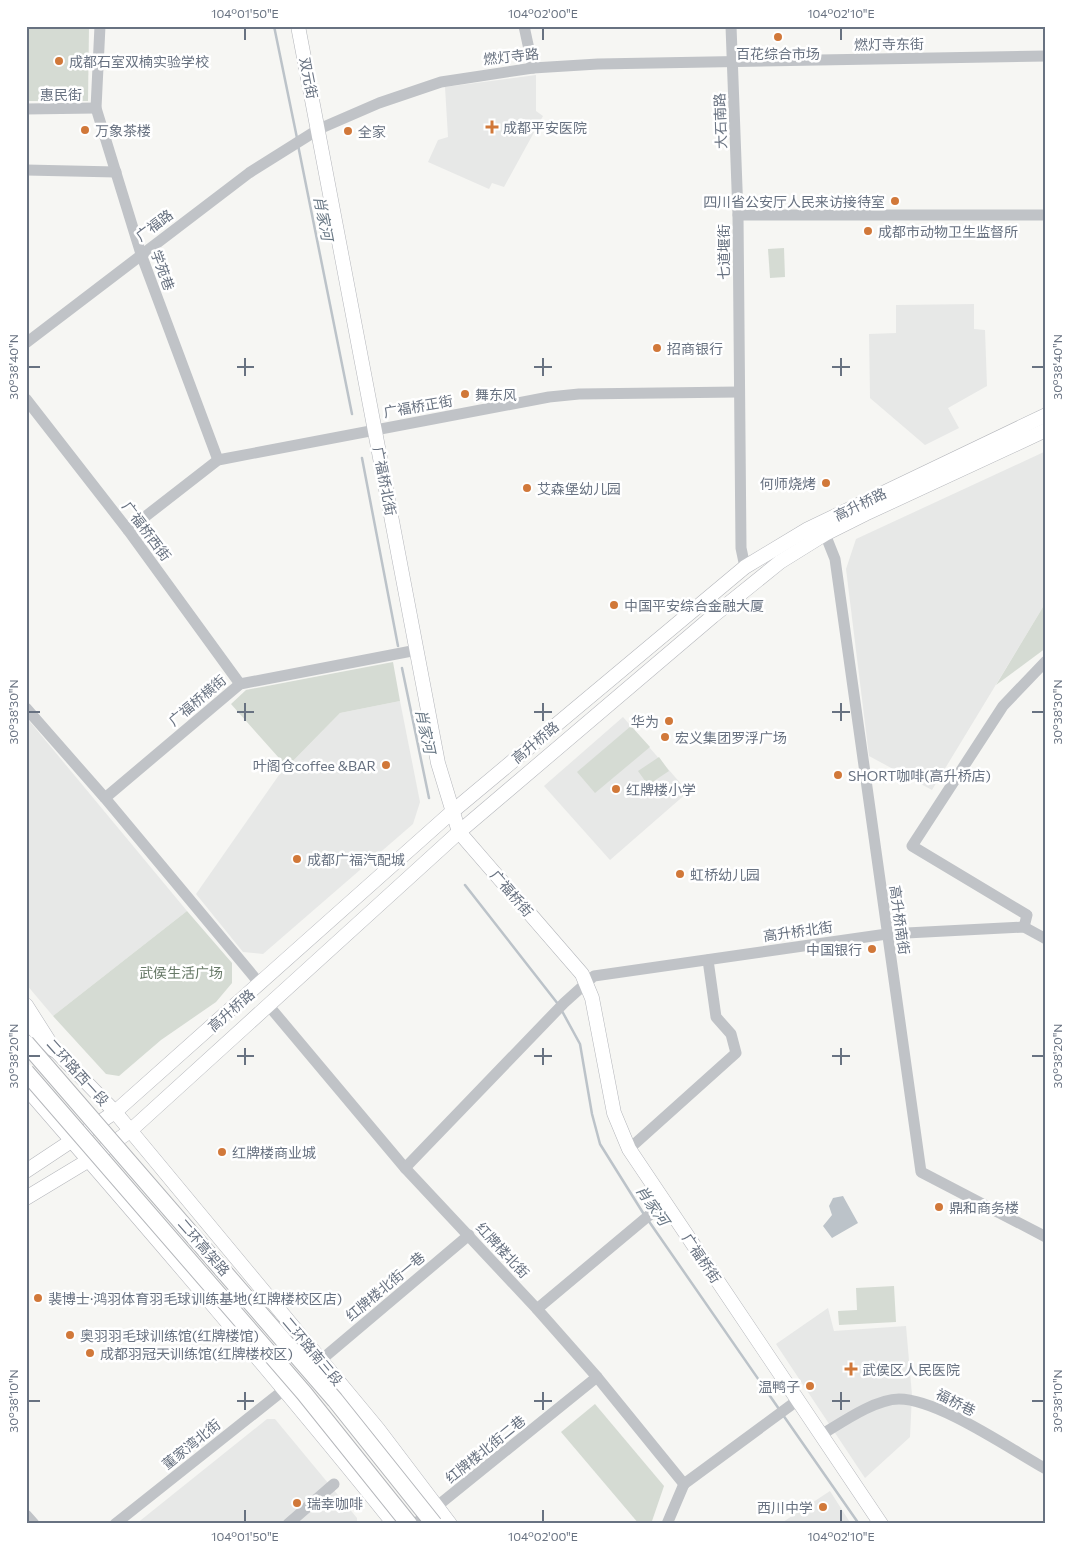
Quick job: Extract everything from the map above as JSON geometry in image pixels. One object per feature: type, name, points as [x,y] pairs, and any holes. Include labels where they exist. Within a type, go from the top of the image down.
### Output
[{"type":"highway","points":[[26,1020],[54,1049]]},
{"type":"highway","name":"二环高架路","points":[[26,1043],[335,1400],[434,1524]]},
{"type":"highway","name":"二环高架路","points":[[26,1072],[304,1392],[409,1524]]},
{"type":"main road","name":"双元街","points":[[298,26],[319,129]]},
{"type":"main road","name":"广福桥北街","points":[[319,129],[438,763],[459,832]]},
{"type":"main road","name":"高升桥路","points":[[26,1171],[115,1112],[452,812],[745,567],[808,529],[1046,414]]},
{"type":"main road","name":"高升桥路","points":[[26,1198],[89,1160],[130,1131],[459,832],[713,616],[780,562],[825,534],[1046,430]]},
{"type":"main road","name":"广福桥街","points":[[459,832],[586,981],[592,998],[614,1113],[629,1149],[665,1202],[793,1404],[821,1436],[881,1524]]},
{"type":"main road","name":"二环路西一段","points":[[26,1005],[54,1049],[115,1112]]},
{"type":"main road","points":[[26,1088],[285,1389],[394,1524]]},
{"type":"main road","name":"二环路南三段","points":[[115,1112],[321,1360],[450,1524]]},
{"type":"street","name":"学苑巷","points":[[100,26],[96,108],[141,254],[218,460]]},
{"type":"street","points":[[524,26],[532,68]]},
{"type":"street","name":"大石南路","points":[[732,26],[738,215]]},
{"type":"street","name":"燃灯寺东街","points":[[733,61],[1046,56]]},
{"type":"street","name":"燃灯寺路","points":[[305,138],[319,129],[379,104],[441,82],[532,68],[733,61]]},
{"type":"street","name":"惠民街","points":[[26,109],[96,108]]},
{"type":"street","name":"广福路","points":[[26,343],[248,172],[305,138]]},
{"type":"street","points":[[26,170],[116,172]]},
{"type":"street","name":"七道堰街","points":[[745,567],[741,548],[738,392],[738,215],[1046,215]]},
{"type":"street","name":"广福桥正街","points":[[128,530],[218,460],[376,429],[579,394],[738,392]]},
{"type":"street","name":"广福桥西街","points":[[26,399],[128,530],[240,684]]},
{"type":"street","name":"高升桥南街","points":[[825,534],[834,558],[921,1172],[1046,1237]]},
{"type":"street","name":"广福桥横街","points":[[105,798],[240,684],[417,650]]},
{"type":"street","points":[[1046,661],[1003,706],[912,846],[1027,915],[1024,927],[1046,939]]},
{"type":"street","points":[[26,708],[105,798],[260,984]]},
{"type":"street","name":"高升桥北街","points":[[405,1168],[560,1007],[586,981],[594,976],[887,934],[1024,927]]},
{"type":"street","points":[[629,1149],[736,1053],[731,1034],[716,1018],[708,960]]},
{"type":"street","name":"红牌楼北街","points":[[269,1006],[405,1168],[537,1309],[597,1377],[684,1484]]},
{"type":"street","points":[[537,1309],[665,1202]]},
{"type":"street","name":"红牌楼北街一巷","points":[[321,1360],[469,1235]]},
{"type":"street","name":"红牌楼北街二巷","points":[[415,1524],[597,1377]]},
{"type":"street","name":"董家湾北街","points":[[115,1524],[285,1389]]},
{"type":"street","name":"福桥巷","points":[[821,1436],[861,1410],[898,1398],[932,1404],[1046,1469]]},
{"type":"street","points":[[668,1524],[684,1484],[793,1404]]},
{"type":"street","points":[[288,1524],[334,1484]]},
{"type":"street","points":[[26,1515],[34,1524]]},
{"type":"shaded area","name":"成都平安医院","points":[[536,75],[536,111],[543,116],[504,187],[492,183],[489,189],[428,162],[438,140],[448,137],[445,87]]},
{"type":"shaded area","points":[[974,304],[974,329],[985,330],[987,386],[948,408],[959,428],[925,445],[870,398],[869,334],[896,333],[896,305]]},
{"type":"shaded area","points":[[1046,451],[1046,602],[932,790],[869,756],[846,569],[856,539]]},
{"type":"shaded area","name":"成都广福汽配城","points":[[400,701],[420,802],[413,824],[263,954],[243,952],[196,894],[279,775],[340,713]]},
{"type":"shaded area","points":[[26,717],[187,911],[53,1016],[26,984]]},
{"type":"shaded area","name":"红牌楼小学","points":[[623,717],[688,792],[610,860],[544,786]]},
{"type":"shaded area","points":[[843,1196],[858,1223],[832,1238],[823,1226],[832,1215],[829,1206],[833,1198]]},
{"type":"shaded area","name":"武侯区人民医院","points":[[828,1308],[834,1331],[906,1326],[912,1395],[910,1437],[865,1478],[776,1344]]},
{"type":"shaded area","points":[[267,1419],[275,1419],[357,1518],[357,1524],[136,1524]]},
{"type":"shaded area","name":"西川中学","points":[[830,1491],[851,1524],[780,1524]]},
{"type":"green space","name":"成都石室双楠实验学校","points":[[26,26],[89,26],[88,101],[26,101]]},
{"type":"green space","points":[[784,248],[785,277],[770,278],[768,249]]},
{"type":"green space","points":[[1046,602],[1046,648],[996,685]]},
{"type":"green space","points":[[393,662],[400,701],[340,713],[287,767],[231,704],[246,690]]},
{"type":"green space","points":[[631,726],[650,747],[595,793],[577,772]]},
{"type":"green space","points":[[659,757],[669,771],[648,785],[638,771]]},
{"type":"green space","name":"武侯生活广场","points":[[187,911],[232,963],[232,983],[216,1002],[161,1040],[119,1076],[106,1074],[53,1016]]},
{"type":"green space","points":[[894,1286],[896,1322],[839,1325],[838,1311],[857,1310],[856,1288]]},
{"type":"green space","points":[[595,1404],[664,1486],[651,1524],[639,1524],[561,1432]]},
{"type":"waterway","name":"肖家河","points":[[274,26],[297,138]]},
{"type":"waterway","name":"肖家河","points":[[298,145],[352,414]]},
{"type":"waterway","name":"肖家河","points":[[362,458],[398,646]]},
{"type":"waterway","name":"肖家河","points":[[402,668],[429,798]]},
{"type":"waterway","name":"肖家河","points":[[465,885],[558,1004]]},
{"type":"waterway","name":"肖家河","points":[[562,1011],[580,1044],[592,1114],[600,1144],[645,1216]]},
{"type":"waterway","name":"肖家河","points":[[648,1220],[779,1409]]},
{"type":"waterway","name":"肖家河","points":[[783,1415],[859,1524]]},
{"type":"place","name":"百花综合市场","points":[[778,37]]},
{"type":"place","name":"成都石室双楠实验学校","points":[[59,61]]},
{"type":"place","name":"成都平安医院","points":[[492,127]]},
{"type":"place","name":"万象茶楼","points":[[85,130]]},
{"type":"place","name":"全家","points":[[348,131]]},
{"type":"place","name":"四川省公安厅人民来访接待室","points":[[895,201]]},
{"type":"place","name":"成都市动物卫生监督所","points":[[868,231]]},
{"type":"place","name":"招商银行","points":[[657,348]]},
{"type":"place","name":"舞东风","points":[[465,394]]},
{"type":"place","name":"何师烧烤","points":[[826,483]]},
{"type":"place","name":"艾森堡幼儿园","points":[[527,488]]},
{"type":"place","name":"中国平安综合金融大厦","points":[[614,605]]},
{"type":"place","name":"华为","points":[[669,721]]},
{"type":"place","name":"宏义集团罗浮广场","points":[[665,737]]},
{"type":"place","name":"叶阁仓coffee &BAR","points":[[386,765]]},
{"type":"place","name":"SHORT咖啡(高升桥店)","points":[[838,775]]},
{"type":"place","name":"红牌楼小学","points":[[616,789]]},
{"type":"place","name":"成都广福汽配城","points":[[297,859]]},
{"type":"place","name":"虹桥幼儿园","points":[[680,874]]},
{"type":"place","name":"中国银行","points":[[872,949]]},
{"type":"place","name":"红牌楼商业城","points":[[222,1152]]},
{"type":"place","name":"鼎和商务楼","points":[[939,1207]]},
{"type":"place","name":"裴博士·鸿羽体育羽毛球训练基地(红牌楼校区店)","points":[[38,1298]]},
{"type":"place","name":"奥羽羽毛球训练馆(红牌楼馆)","points":[[70,1335]]},
{"type":"place","name":"成都羽冠天训练馆(红牌楼校区)","points":[[90,1353]]},
{"type":"place","name":"武侯区人民医院","points":[[851,1369]]},
{"type":"place","name":"温鸭子","points":[[810,1386]]},
{"type":"place","name":"瑞幸咖啡","points":[[297,1503]]},
{"type":"place","name":"西川中学","points":[[823,1507]]}]
